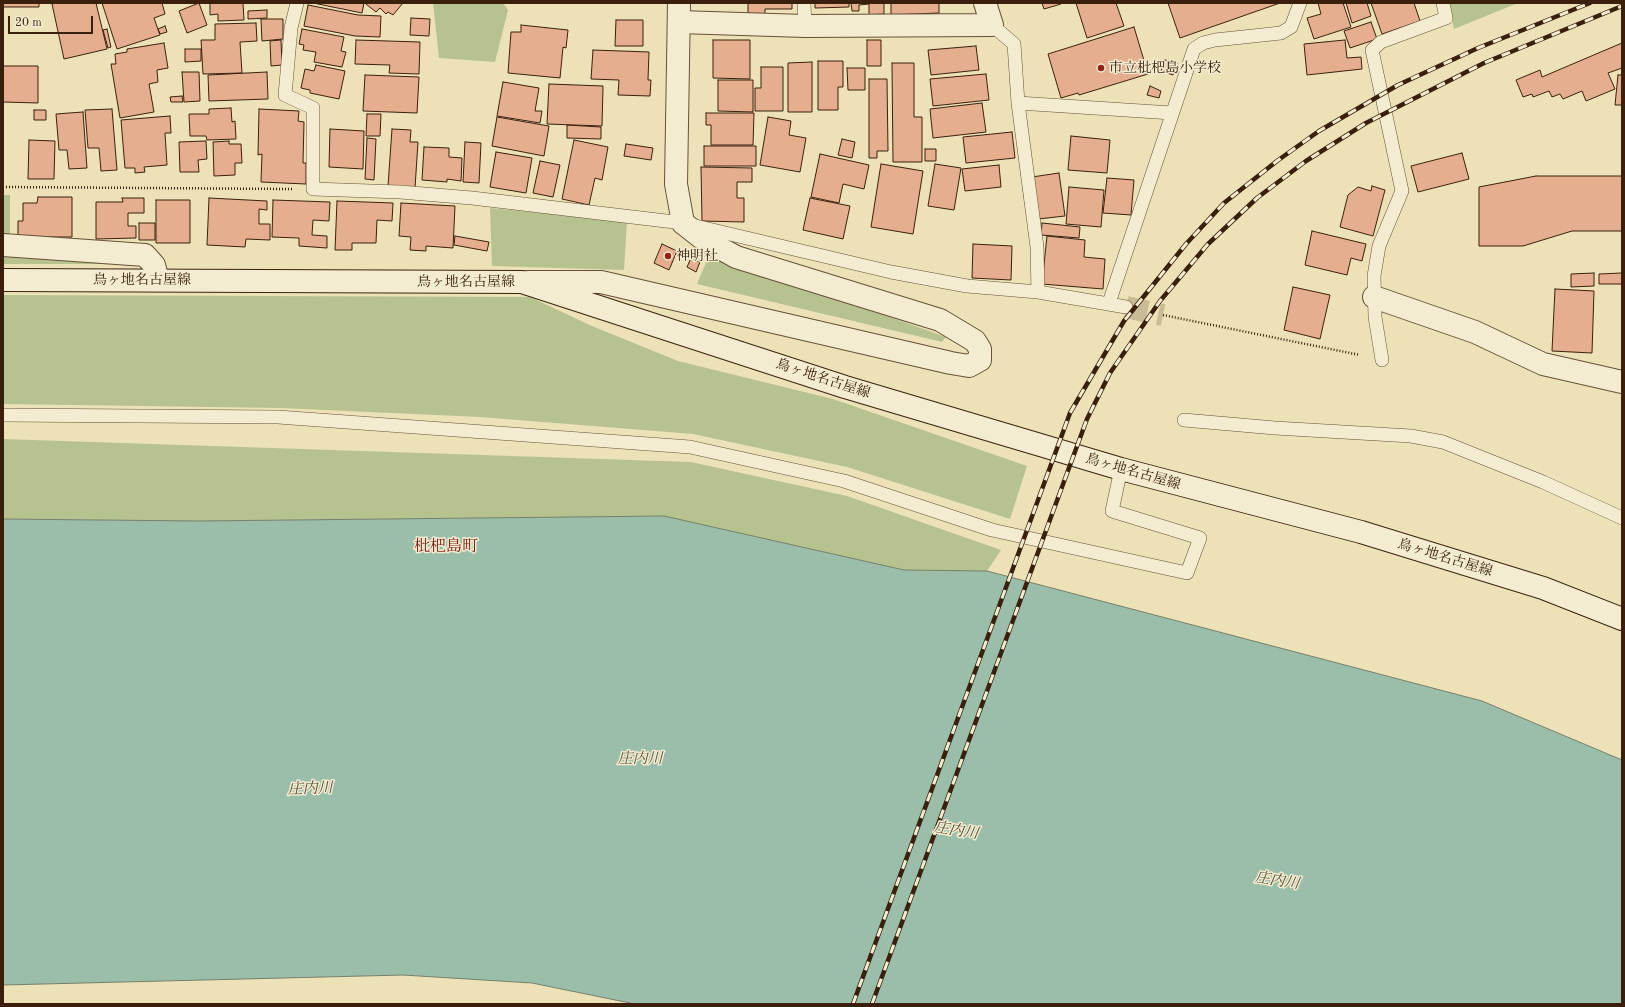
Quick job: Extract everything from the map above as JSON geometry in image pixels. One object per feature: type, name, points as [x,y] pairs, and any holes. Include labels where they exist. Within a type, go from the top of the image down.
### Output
[{"type":"street","points":[[522,282],[601,282],[951,363],[969,366],[980,360],[980,349],[975,341],[940,320],[736,257],[702,238],[683,223],[676,184],[679,13],[805,26],[992,26],[986,3]]},
{"type":"street","points":[[3,245],[145,255],[154,265],[158,280]]},
{"type":"street","name":"鳥ヶ地名古屋線","points":[[3,280],[522,282],[845,387],[1121,469],[1361,532],[1543,588],[1622,619]]},
{"type":"street","points":[[1374,296],[1475,332],[1544,364],[1622,382]]},
{"type":"lane","points":[[296,3],[291,28],[285,94],[313,108],[313,189],[400,192],[472,198],[683,223],[891,272],[967,286],[1038,292],[1126,307]]},
{"type":"lane","points":[[804,3],[805,26]]},
{"type":"lane","points":[[1109,303],[1194,49],[1203,43],[1215,40],[1281,33],[1291,27],[1300,3]]},
{"type":"lane","points":[[1382,360],[1375,317],[1374,276],[1379,246],[1402,192],[1372,50],[1380,42],[1446,18],[1443,3]]},
{"type":"lane","points":[[992,26],[1014,44],[1018,103],[1037,247],[1038,292]]},
{"type":"lane","points":[[1018,103],[1172,113]]},
{"type":"lane","points":[[3,415],[278,417],[690,447],[844,481],[992,530],[1186,573],[1200,538],[1112,511],[1121,469]]},
{"type":"lane","points":[[1184,420],[1275,428],[1411,436],[1442,442],[1543,482],[1622,518]]},
{"type":"path","points":[[3,187],[313,189]]},
{"type":"path","points":[[1163,315],[1382,360]]},
{"type":"shaded area","points":[[433,3],[503,3],[508,10],[495,62],[439,58]]},
{"type":"shaded area","points":[[1448,3],[1518,3],[1454,29]]},
{"type":"shaded area","points":[[3,195],[10,195],[10,235],[3,234]]},
{"type":"shaded area","points":[[490,208],[627,221],[624,270],[492,266]]},
{"type":"shaded area","points":[[710,253],[946,337],[942,342],[697,284]]},
{"type":"shaded area","points":[[3,254],[127,260],[110,264],[3,264]]},
{"type":"shaded area","points":[[3,295],[530,297],[592,326],[678,361],[833,399],[1027,466],[1010,519],[847,467],[693,434],[480,417],[280,408],[3,404]]},
{"type":"shaded area","points":[[3,439],[691,462],[847,496],[1001,550],[987,571],[904,570],[664,516],[198,521],[3,519]]},
{"type":"water","name":"庄内川","points":[[664,516],[904,570],[987,571],[1482,701],[1622,760],[1622,1004],[635,1004],[532,983],[403,975],[3,985],[3,519],[198,521]]},
{"type":"building","points":[[3,3],[39,3],[39,7],[3,7]]},
{"type":"building","points":[[96,3],[107,49],[64,59],[52,4]]},
{"type":"building","points":[[102,3],[162,3],[165,14],[154,18],[160,35],[117,49]]},
{"type":"building","points":[[199,3],[207,25],[187,33],[179,11]]},
{"type":"building","points":[[210,3],[243,3],[244,20],[218,21],[218,14],[210,15]]},
{"type":"building","points":[[313,3],[364,3],[362,13]]},
{"type":"building","points":[[403,3],[393,15],[388,12],[386,14],[380,8],[376,12],[366,4]]},
{"type":"building","points":[[748,3],[792,3],[792,9],[765,9],[765,14],[748,14]]},
{"type":"building","points":[[815,3],[849,3],[849,7],[815,8]]},
{"type":"building","points":[[851,3],[884,3],[884,14],[869,15],[869,4],[859,5],[859,11],[852,11]]},
{"type":"building","points":[[891,3],[939,3],[939,13],[891,15]]},
{"type":"building","points":[[1042,3],[1061,3],[1061,4],[1044,9]]},
{"type":"building","points":[[1076,3],[1116,3],[1124,26],[1087,38]]},
{"type":"building","points":[[1168,3],[1280,3],[1180,38]]},
{"type":"building","points":[[1318,3],[1343,3],[1351,27],[1314,39],[1307,18],[1321,14]]},
{"type":"building","points":[[1346,3],[1367,3],[1371,16],[1352,23]]},
{"type":"building","points":[[1371,3],[1414,3],[1420,21],[1382,34]]},
{"type":"building","points":[[308,5],[358,15],[381,16],[380,37],[355,36],[304,26]]},
{"type":"building","points":[[267,10],[267,18],[248,19],[248,11]]},
{"type":"building","points":[[411,18],[430,19],[429,36],[410,35]]},
{"type":"building","points":[[261,19],[283,19],[283,39],[262,41]]},
{"type":"building","points":[[616,20],[643,20],[643,46],[615,46]]},
{"type":"building","points":[[1371,22],[1377,39],[1350,48],[1344,31]]},
{"type":"building","points":[[256,23],[257,41],[240,42],[242,73],[203,74],[201,40],[215,40],[215,24]]},
{"type":"building","points":[[521,25],[568,30],[566,48],[563,47],[560,78],[508,73],[511,32],[521,32]]},
{"type":"building","points":[[165,26],[167,32],[160,34],[158,29]]},
{"type":"building","points":[[1134,27],[1148,74],[1079,95],[1078,93],[1061,98],[1048,54]]},
{"type":"building","points":[[107,29],[111,47],[108,48],[103,30]]},
{"type":"building","points":[[302,29],[344,37],[341,51],[346,52],[342,67],[314,62],[316,52],[303,50],[304,45],[299,44]]},
{"type":"building","points":[[281,40],[282,65],[271,66],[270,41]]},
{"type":"building","points":[[356,40],[420,42],[419,74],[389,73],[390,65],[355,64]]},
{"type":"building","points":[[713,40],[750,40],[750,79],[713,78]]},
{"type":"building","points":[[867,40],[881,40],[881,66],[867,66]]},
{"type":"building","points":[[1345,40],[1347,58],[1361,57],[1362,69],[1307,75],[1304,44]]},
{"type":"building","points":[[164,43],[168,68],[157,70],[158,82],[149,84],[154,112],[120,118],[111,64],[116,64],[115,54],[127,52],[127,49]]},
{"type":"building","points":[[1622,43],[1622,68],[1608,73],[1615,89],[1586,101],[1582,91],[1563,99],[1560,94],[1552,97],[1549,91],[1533,97],[1532,94],[1523,97],[1516,80],[1540,70],[1542,77]]},
{"type":"building","points":[[976,46],[979,70],[931,75],[928,50]]},
{"type":"building","points":[[185,49],[201,49],[201,61],[185,62]]},
{"type":"building","points":[[593,50],[649,52],[648,80],[651,80],[650,96],[618,95],[619,80],[591,79]]},
{"type":"building","points":[[1165,60],[1177,63],[1173,75],[1161,71]]},
{"type":"building","points":[[818,61],[843,61],[843,87],[838,87],[838,110],[818,110]]},
{"type":"building","points":[[812,62],[812,112],[788,112],[788,63]]},
{"type":"building","points":[[892,63],[914,63],[914,117],[922,117],[922,162],[893,162]]},
{"type":"building","points":[[316,65],[345,71],[339,99],[310,93],[310,90],[301,88],[305,69],[314,71]]},
{"type":"building","points":[[3,66],[38,66],[38,103],[3,102]]},
{"type":"building","points":[[761,67],[783,67],[783,111],[755,111],[755,88],[761,88]]},
{"type":"building","points":[[847,68],[865,68],[865,90],[848,90]]},
{"type":"building","points":[[182,72],[199,72],[200,101],[184,102]]},
{"type":"building","points":[[267,72],[268,99],[209,101],[208,75]]},
{"type":"building","points":[[986,74],[989,100],[933,106],[930,79]]},
{"type":"building","points":[[365,75],[419,77],[417,113],[363,111]]},
{"type":"building","points":[[1618,75],[1622,75],[1622,105],[1615,105]]},
{"type":"building","points":[[869,79],[887,79],[888,151],[877,151],[877,158],[869,158]]},
{"type":"building","points":[[718,80],[753,80],[753,112],[718,111]]},
{"type":"building","points":[[503,82],[539,88],[535,111],[542,111],[540,123],[497,116]]},
{"type":"building","points":[[549,84],[603,86],[602,126],[547,124]]},
{"type":"building","points":[[1150,86],[1161,91],[1159,98],[1147,95]]},
{"type":"building","points":[[182,96],[183,102],[171,102],[170,97]]},
{"type":"building","points":[[982,103],[986,132],[933,138],[930,109]]},
{"type":"building","points":[[231,108],[232,122],[235,121],[236,139],[207,140],[206,136],[190,136],[189,114],[209,114],[209,109]]},
{"type":"building","points":[[112,109],[117,170],[101,171],[99,148],[88,148],[85,110]]},
{"type":"building","points":[[259,109],[299,111],[298,121],[304,122],[303,163],[306,163],[306,184],[261,182],[262,154],[258,155]]},
{"type":"building","points":[[34,110],[46,110],[46,120],[34,120]]},
{"type":"building","points":[[83,112],[87,168],[69,169],[67,150],[59,150],[56,114]]},
{"type":"building","points":[[706,113],[754,113],[753,145],[711,145],[711,125],[706,125]]},
{"type":"building","points":[[367,114],[381,114],[380,136],[366,136]]},
{"type":"building","points":[[170,116],[171,133],[165,133],[167,165],[144,167],[145,172],[135,173],[135,168],[125,168],[121,120]]},
{"type":"building","points":[[497,117],[549,126],[544,156],[492,146]]},
{"type":"building","points":[[768,117],[791,121],[789,135],[806,138],[800,172],[760,165]]},
{"type":"building","points":[[567,125],[601,127],[601,139],[567,138]]},
{"type":"building","points":[[330,129],[364,131],[363,169],[329,167]]},
{"type":"building","points":[[392,129],[411,130],[410,142],[418,142],[415,188],[388,186]]},
{"type":"building","points":[[1012,132],[1015,158],[966,163],[963,137]]},
{"type":"building","points":[[1071,136],[1110,140],[1107,173],[1068,170]]},
{"type":"building","points":[[367,138],[376,139],[374,180],[365,179]]},
{"type":"building","points":[[842,139],[855,142],[852,158],[838,155]]},
{"type":"building","points":[[29,140],[55,141],[54,179],[28,179]]},
{"type":"building","points":[[574,140],[608,147],[602,180],[595,178],[589,205],[562,199]]},
{"type":"building","points":[[206,141],[207,159],[198,160],[199,172],[180,172],[179,142]]},
{"type":"building","points":[[229,141],[229,144],[241,144],[242,163],[235,163],[235,175],[214,176],[213,142]]},
{"type":"building","points":[[465,142],[481,143],[479,183],[463,182]]},
{"type":"building","points":[[626,144],[653,148],[651,160],[624,156]]},
{"type":"building","points":[[704,146],[756,146],[756,166],[704,166]]},
{"type":"building","points":[[424,147],[449,148],[449,157],[462,158],[461,181],[447,179],[447,182],[422,180]]},
{"type":"building","points":[[925,149],[936,149],[936,161],[925,161]]},
{"type":"building","points":[[496,152],[532,158],[526,193],[490,187]]},
{"type":"building","points":[[1462,153],[1469,179],[1418,192],[1411,166]]},
{"type":"building","points":[[820,154],[869,165],[864,189],[843,184],[839,203],[811,197]]},
{"type":"building","points":[[540,161],[560,165],[553,197],[533,193]]},
{"type":"building","points":[[881,164],[923,171],[913,234],[871,227]]},
{"type":"building","points":[[935,164],[961,168],[954,210],[928,206]]},
{"type":"building","points":[[999,165],[1001,187],[965,191],[962,169]]},
{"type":"building","points":[[701,167],[752,168],[752,182],[737,182],[737,198],[744,198],[744,222],[702,221]]},
{"type":"building","points":[[1059,173],[1065,216],[1038,219],[1032,177]]},
{"type":"building","points":[[1536,176],[1622,176],[1622,231],[1572,231],[1523,246],[1479,246],[1479,187]]},
{"type":"building","points":[[1107,178],[1134,180],[1131,215],[1103,213]]},
{"type":"building","points":[[1372,186],[1385,190],[1373,236],[1340,227],[1348,195],[1358,187],[1371,191]]},
{"type":"building","points":[[1069,187],[1104,190],[1101,227],[1066,224]]},
{"type":"building","points":[[38,197],[72,197],[72,237],[18,237],[18,221],[23,221],[23,203],[37,203]]},
{"type":"building","points":[[122,198],[144,198],[144,213],[128,213],[128,226],[136,226],[136,238],[96,239],[96,202],[123,202]]},
{"type":"building","points":[[209,198],[267,201],[267,210],[259,209],[259,224],[270,224],[270,240],[246,239],[245,247],[207,245]]},
{"type":"building","points":[[810,198],[850,206],[843,239],[803,230]]},
{"type":"building","points":[[156,200],[190,200],[190,243],[156,243]]},
{"type":"building","points":[[273,200],[330,202],[329,221],[313,220],[312,235],[327,236],[327,248],[299,246],[299,238],[272,237]]},
{"type":"building","points":[[337,201],[393,203],[392,221],[377,220],[376,243],[352,243],[352,250],[335,250]]},
{"type":"building","points":[[401,203],[455,206],[453,248],[426,246],[426,251],[410,250],[411,237],[399,236]]},
{"type":"building","points":[[139,223],[155,223],[155,240],[139,240]]},
{"type":"building","points":[[1042,223],[1080,227],[1079,238],[1041,235]]},
{"type":"building","points":[[1312,231],[1366,244],[1362,261],[1351,258],[1347,275],[1305,265]]},
{"type":"building","points":[[455,236],[489,242],[487,251],[454,245]]},
{"type":"building","points":[[1047,236],[1085,240],[1084,257],[1105,259],[1103,289],[1042,284]]},
{"type":"building","points":[[662,244],[677,251],[669,270],[654,263]]},
{"type":"building","points":[[973,244],[1012,246],[1011,280],[972,278]]},
{"type":"building","points":[[691,258],[700,262],[696,272],[687,267]]},
{"type":"building","points":[[1594,273],[1594,286],[1571,287],[1571,274]]},
{"type":"building","points":[[1622,273],[1622,284],[1599,284],[1599,274]]},
{"type":"building","points":[[1293,287],[1330,295],[1320,339],[1284,330]]},
{"type":"building","points":[[1555,289],[1594,291],[1592,353],[1552,351]]},
{"type":"tunnel","points":[[1126,307],[1163,315]]},
{"type":"railway","points":[[853,1004],[1070,413],[1124,321],[1186,244],[1224,203],[1277,161],[1319,131],[1398,85],[1478,48],[1590,3]]},
{"type":"railway","points":[[872,1004],[1087,419],[1110,373],[1160,301],[1208,244],[1257,198],[1306,161],[1366,123],[1484,63],[1622,6]]},
{"type":"place","name":"市立枇杷島小学校","points":[[1101,68]]},
{"type":"place","name":"神明社","points":[[668,256]]},
{"type":"district","name":"枇杷島町","points":[[446,547]]}]
